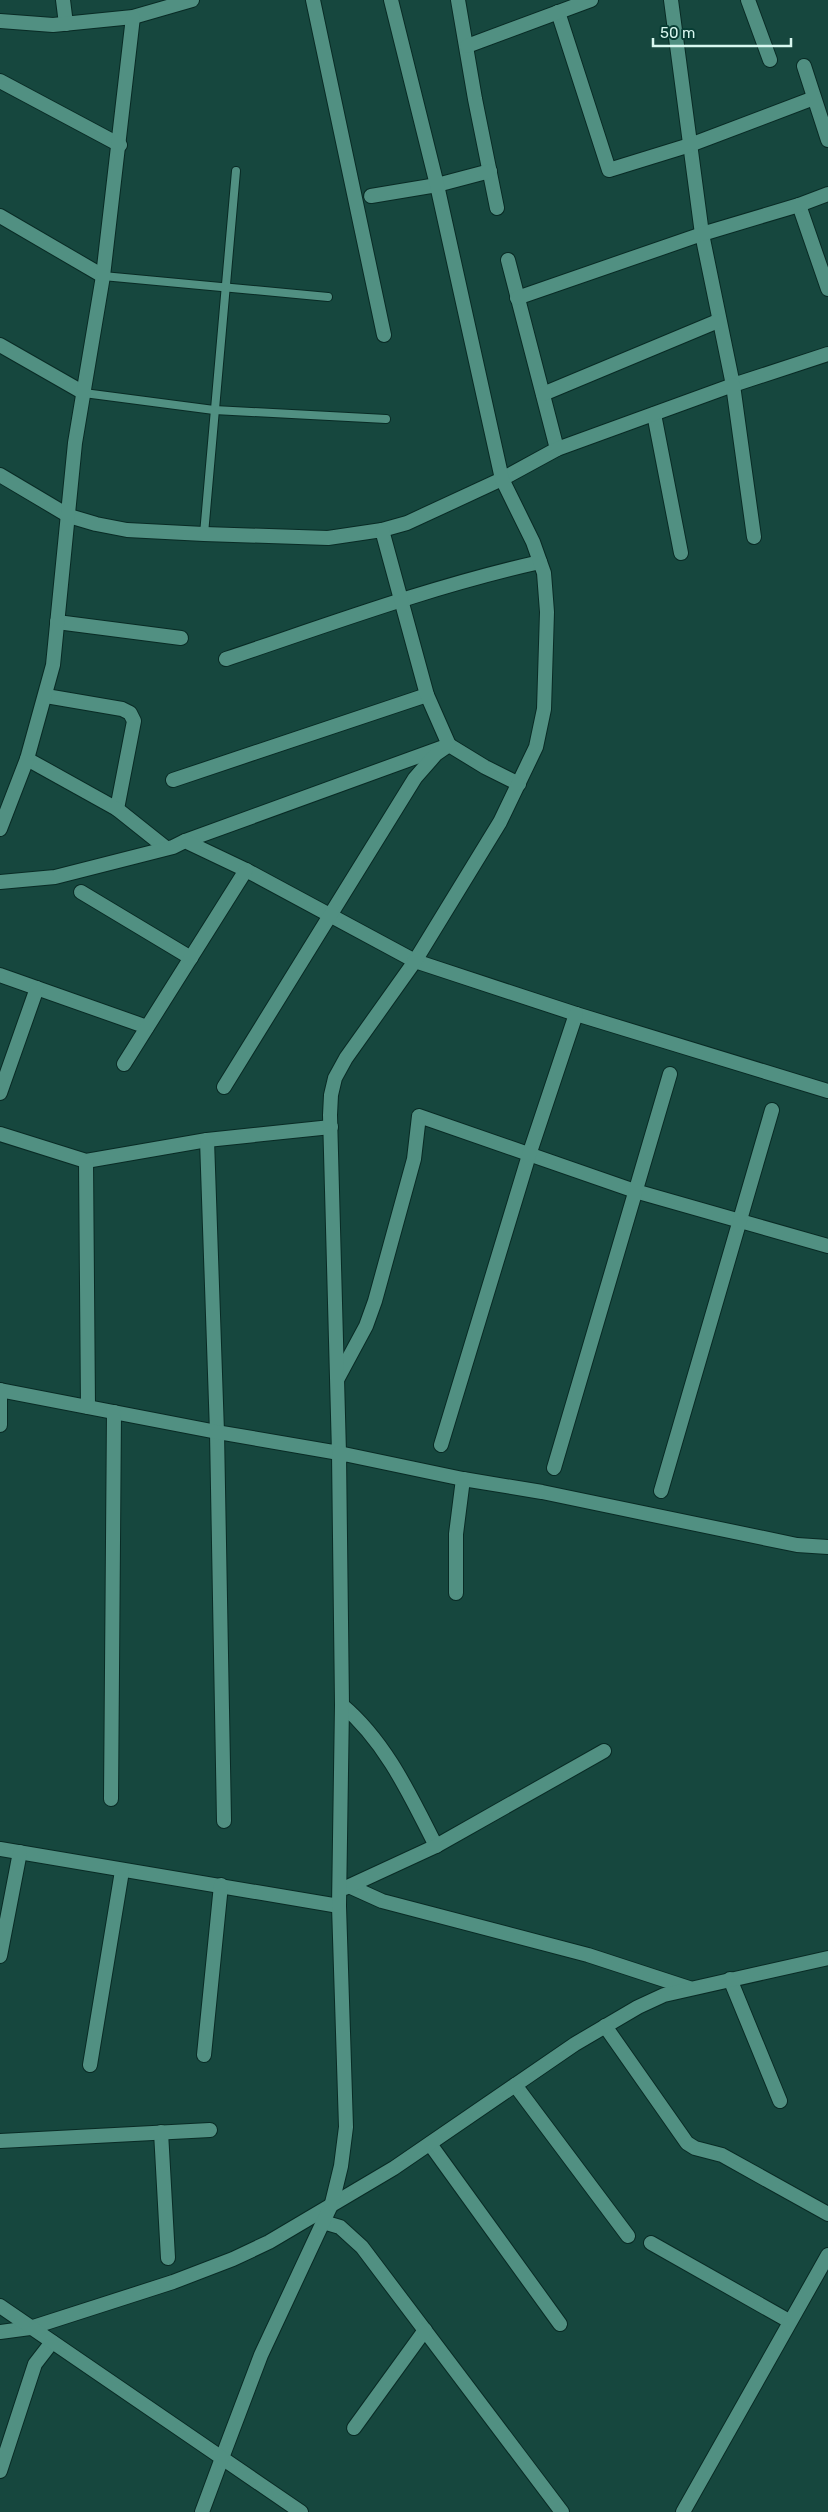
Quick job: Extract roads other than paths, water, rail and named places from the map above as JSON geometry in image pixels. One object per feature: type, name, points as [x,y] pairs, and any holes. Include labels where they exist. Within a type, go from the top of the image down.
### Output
[{"type":"street","points":[[63,0],[66,24]]},
{"type":"street","points":[[313,0],[384,335]]},
{"type":"street","points":[[202,2512],[261,2355],[332,2203],[341,2166],[346,2127],[339,1906],[345,1888],[340,1453],[331,1095],[335,1078],[346,1058],[415,961],[500,822],[536,747],[544,709],[547,612],[544,573],[533,542],[502,479],[437,185],[391,0]]},
{"type":"street","points":[[458,0],[497,208]]},
{"type":"street","points":[[467,46],[591,0]]},
{"type":"street","points":[[671,0],[702,234],[718,321],[733,385],[754,537]]},
{"type":"street","points":[[748,0],[770,60]]},
{"type":"street","points":[[0,21],[20,24],[66,24],[133,17],[184,1]]},
{"type":"street","points":[[558,12],[609,170],[690,144],[814,98]]},
{"type":"street","points":[[0,829],[27,759],[46,696],[53,665],[75,443],[103,276],[120,145],[133,17]]},
{"type":"street","points":[[804,66],[828,140]]},
{"type":"street","points":[[0,81],[120,145]]},
{"type":"street","points":[[371,196],[437,185],[490,171]]},
{"type":"street","points":[[517,298],[702,234],[800,205],[828,194]]},
{"type":"street","points":[[800,205],[828,289]]},
{"type":"street","points":[[0,216],[103,276]]},
{"type":"street","points":[[508,260],[557,449]]},
{"type":"street","points":[[543,394],[718,321]]},
{"type":"street","points":[[0,345],[84,393]]},
{"type":"street","points":[[0,475],[69,516],[127,530],[328,538],[382,530],[408,523],[502,479],[557,449],[733,385],[828,355]]},
{"type":"street","points":[[654,414],[681,553]]},
{"type":"street","points":[[382,530],[427,695],[449,745],[485,767],[519,784]]},
{"type":"street","points":[[226,659],[401,600],[492,573],[540,562]]},
{"type":"street","points":[[57,622],[181,638]]},
{"type":"street","points":[[174,780],[427,695]]},
{"type":"street","points":[[46,696],[122,708],[130,713],[134,721],[117,809]]},
{"type":"street","points":[[0,882],[55,877],[166,848],[449,745]]},
{"type":"street","points":[[224,1087],[415,778],[436,754],[449,745]]},
{"type":"street","points":[[27,759],[117,809],[166,848]]},
{"type":"street","points":[[185,841],[246,870],[330,917],[415,961],[576,1014],[828,1091]]},
{"type":"street","points":[[124,1064],[246,870]]},
{"type":"street","points":[[81,892],[191,958]]},
{"type":"street","points":[[0,975],[147,1028]]},
{"type":"street","points":[[0,1093],[37,988]]},
{"type":"street","points":[[441,1445],[529,1155],[576,1014]]},
{"type":"street","points":[[554,1468],[670,1074]]},
{"type":"street","points":[[661,1491],[772,1110]]},
{"type":"street","points":[[338,1378],[366,1326],[375,1301],[414,1159],[419,1116],[635,1191],[828,1246]]},
{"type":"street","points":[[0,1134],[86,1160],[207,1140],[331,1127]]},
{"type":"street","points":[[207,1140],[217,1432],[224,1820]]},
{"type":"street","points":[[86,1160],[88,1407]]},
{"type":"street","points":[[0,1425],[0,1390],[217,1432],[340,1453],[463,1479],[542,1492],[797,1545],[828,1547]]},
{"type":"street","points":[[111,1798],[114,1412]]},
{"type":"street","points":[[456,1593],[456,1534],[463,1479]]},
{"type":"street","points":[[342,1705],[359,1720],[383,1749],[436,1846]]},
{"type":"street","points":[[345,1888],[436,1846],[604,1751]]},
{"type":"street","points":[[0,1849],[339,1906]]},
{"type":"street","points":[[0,1956],[20,1852]]},
{"type":"street","points":[[90,2065],[122,1871]]},
{"type":"street","points":[[204,2055],[221,1885]]},
{"type":"street","points":[[345,1888],[382,1901],[588,1955],[689,1988]]},
{"type":"street","points":[[0,2332],[30,2328],[173,2282],[233,2259],[268,2242],[430,2144],[604,2026],[664,1994],[828,1958]]},
{"type":"street","points":[[730,1979],[780,2101]]},
{"type":"street","points":[[604,2026],[687,2143],[695,2148],[722,2155],[828,2214]]},
{"type":"street","points":[[515,2085],[628,2236]]},
{"type":"street","points":[[0,2141],[210,2130]]},
{"type":"street","points":[[161,2132],[168,2258]]},
{"type":"street","points":[[430,2144],[560,2324]]},
{"type":"street","points":[[323,2222],[340,2227],[362,2247],[562,2512]]},
{"type":"street","points":[[651,2243],[789,2321]]},
{"type":"street","points":[[683,2512],[789,2321],[828,2255]]},
{"type":"street","points":[[0,2306],[301,2512]]},
{"type":"street","points":[[354,2428],[425,2330]]},
{"type":"street","points":[[0,2471],[35,2364],[52,2342]]},
{"type":"lane","points":[[204,534],[236,171]]},
{"type":"lane","points":[[103,276],[328,297]]},
{"type":"lane","points":[[84,393],[214,410],[386,418]]}]
